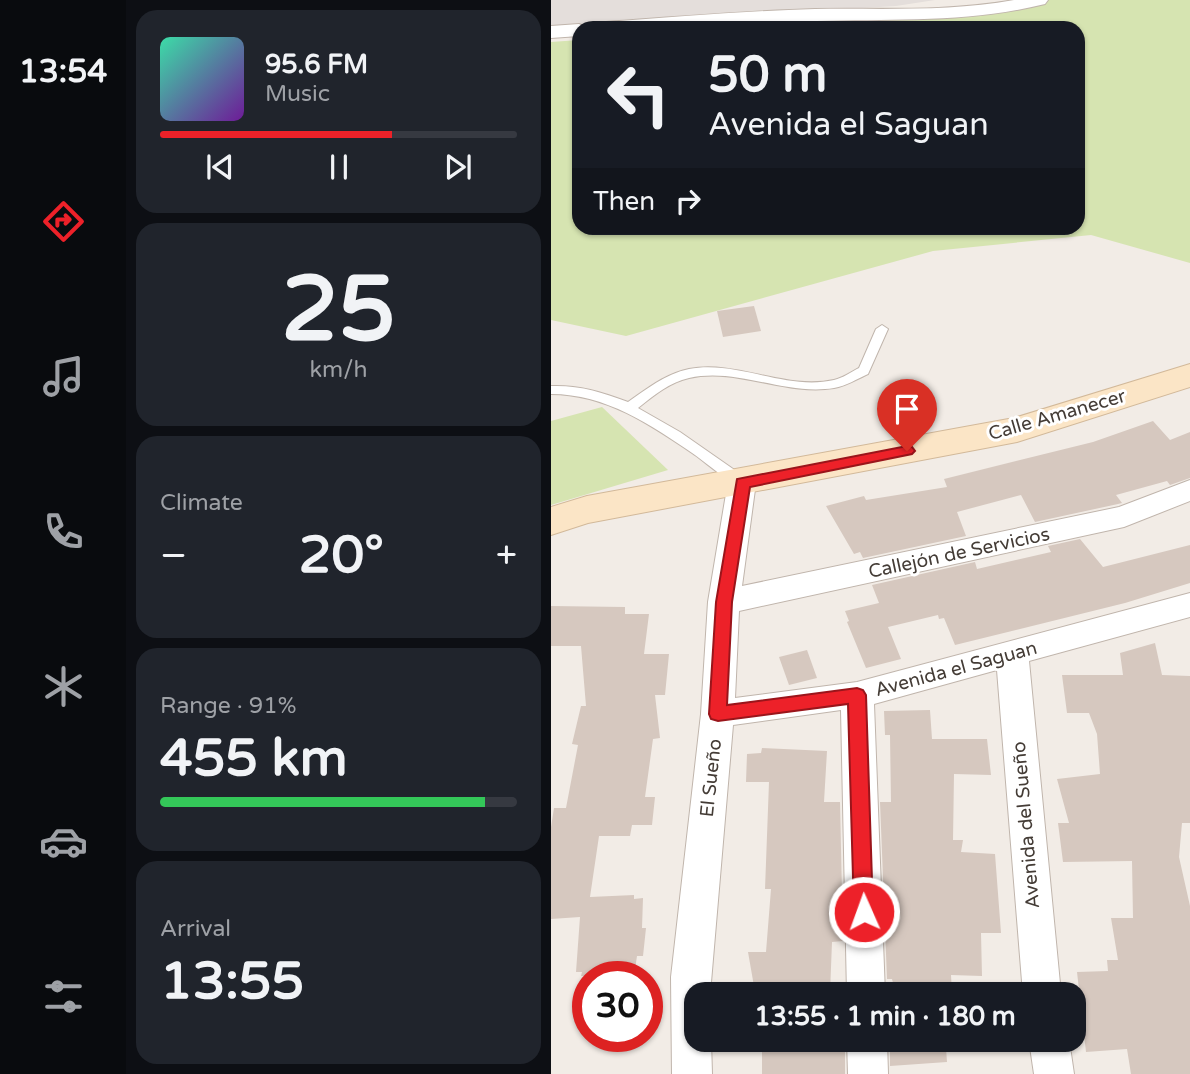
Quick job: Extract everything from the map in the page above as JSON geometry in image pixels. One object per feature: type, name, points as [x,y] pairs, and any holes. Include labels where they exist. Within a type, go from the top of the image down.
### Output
[{"type":"main road","name":"Calle Amanecer","points":[[551,521],[587,509],[1017,430],[1190,375]]},
{"type":"street","points":[[730,21],[956,13],[1038,0]]},
{"type":"street","points":[[551,32],[572,30]]},
{"type":"street","name":"El Sueño","points":[[692,1074],[690,977],[718,714],[724,602],[742,482]]},
{"type":"street","name":"Callejón de Servicios","points":[[724,602],[1124,516],[1190,489]]},
{"type":"street","name":"Avenida el Saguan","points":[[718,714],[857,695],[1190,606]]},
{"type":"street","name":"Avenida del Sueño","points":[[1012,655],[1041,982]]},
{"type":"street","points":[[857,695],[866,982]]},
{"type":"street","points":[[867,1052],[868,1074]]},
{"type":"street","points":[[1051,1052],[1054,1074]]},
{"type":"lane","points":[[630,407],[661,384],[690,373],[727,374],[787,385],[836,384],[864,370],[882,329]]},
{"type":"lane","points":[[551,390],[568,387],[630,407],[742,482]]},
{"type":"shaded area","points":[[551,0],[935,0],[896,6],[637,21],[572,21],[572,25],[551,26]]},
{"type":"green space","points":[[1013,0],[1190,0],[1190,263],[1091,235],[933,251],[626,336],[551,320],[551,42],[572,40],[572,235],[1085,235],[1085,21],[831,21]]},
{"type":"green space","points":[[602,407],[668,470],[551,505],[551,421]]},
{"type":"building","points":[[754,306],[761,331],[723,337],[717,311]]},
{"type":"building","points":[[1153,421],[1170,440],[1190,432],[1190,478],[1170,485],[1167,481],[1116,495],[1122,503],[1035,522],[1021,495],[957,512],[966,536],[863,558],[860,552],[854,554],[826,506],[864,496],[866,500],[947,487],[944,479],[1093,442]]},
{"type":"building","points":[[1080,539],[1103,567],[1190,545],[1190,583],[1125,603],[955,645],[944,618],[939,619],[938,615],[888,627],[901,659],[866,668],[845,611],[879,603],[872,585],[975,562],[977,569],[1051,552],[1048,546]]},
{"type":"building","points":[[551,606],[625,607],[625,614],[649,614],[644,654],[669,654],[665,695],[655,695],[660,738],[653,739],[645,797],[655,797],[652,825],[632,825],[630,836],[599,836],[590,897],[634,895],[634,899],[643,898],[642,928],[646,928],[643,956],[637,956],[636,961],[577,961],[580,917],[551,919],[551,827],[554,808],[566,808],[578,745],[572,744],[581,706],[586,706],[581,646],[551,646]]},
{"type":"building","points":[[1155,643],[1162,675],[1190,676],[1190,823],[1182,823],[1179,857],[1190,906],[1190,1074],[1131,1074],[1127,1049],[1086,1052],[1086,982],[1078,982],[1077,972],[1108,971],[1107,960],[1118,960],[1111,918],[1133,918],[1132,861],[1063,862],[1058,823],[1069,823],[1057,779],[1100,774],[1097,734],[1089,713],[1067,713],[1062,675],[1123,675],[1120,653]]},
{"type":"building","points":[[807,650],[817,678],[789,685],[779,657]]},
{"type":"building","points":[[930,710],[932,739],[987,739],[991,775],[954,774],[953,840],[963,840],[961,852],[995,854],[1001,933],[981,933],[982,976],[951,975],[951,982],[893,982],[892,979],[887,979],[880,802],[891,802],[890,735],[885,735],[884,711]]},
{"type":"building","points":[[762,748],[827,751],[824,802],[840,802],[843,941],[832,942],[830,982],[753,982],[748,952],[766,952],[771,889],[765,889],[769,782],[746,782],[747,754],[761,753]]},
{"type":"building","points":[[762,1052],[845,1052],[845,1074],[762,1074]]},
{"type":"building","points":[[890,1052],[946,1052],[947,1062],[890,1066]]},
{"type":"route","points":[[864,912],[857,695],[718,714],[724,602],[742,482],[907,451]]}]
